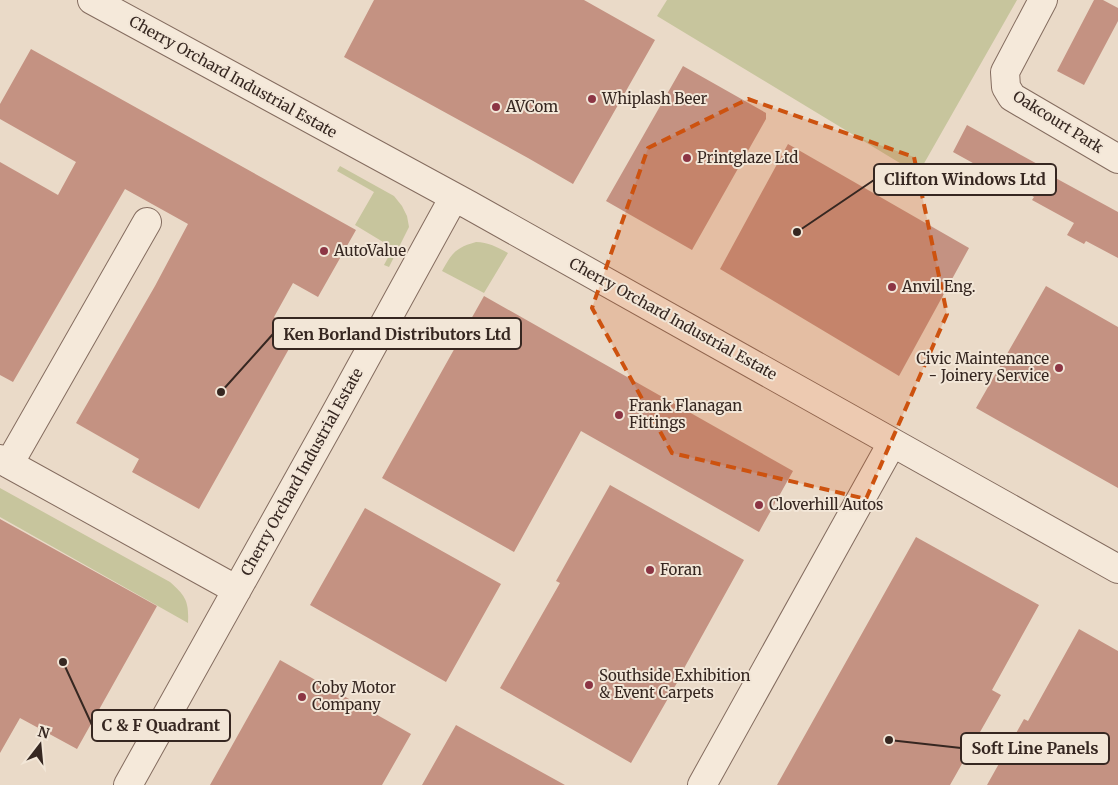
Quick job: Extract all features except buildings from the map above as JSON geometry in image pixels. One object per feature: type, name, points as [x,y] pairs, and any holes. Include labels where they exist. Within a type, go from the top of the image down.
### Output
[{"type":"street","name":"Cherry Orchard Industrial Estate","points":[[92,0],[454,197],[1118,569]]},
{"type":"street","name":"Oakcourt Park","points":[[1043,0],[1005,72],[1006,87],[1012,96],[1118,159]]},
{"type":"street","name":"Cherry Orchard Industrial Estate","points":[[128,785],[454,197]]},
{"type":"street","name":"Cherry Orchard Industrial Estate","points":[[147,222],[5,462],[237,590]]},
{"type":"street","points":[[702,785],[892,442]]},
{"type":"highlighted area","points":[[748,99],[914,157],[947,314],[866,499],[672,453],[592,308],[648,148]]},
{"type":"shaded area","points":[[667,0],[1017,0],[918,174],[657,16]]},
{"type":"shaded area","points":[[340,166],[394,196],[407,216],[409,227],[389,267],[384,265],[393,248],[355,225],[374,192],[337,171]]},
{"type":"shaded area","points":[[476,242],[488,244],[508,253],[484,293],[442,271],[455,252]]},
{"type":"shaded area","points":[[0,488],[170,582],[180,591],[187,604],[188,623],[0,517]]},
{"type":"place","name":"Whiplash Beer","points":[[592,99]]},
{"type":"place","name":"AVCom","points":[[496,107]]},
{"type":"place","name":"Printglaze Ltd","points":[[687,158]]},
{"type":"place","name":"Clifton Windows Ltd","points":[[797,232]]},
{"type":"place","name":"AutoValue","points":[[324,251]]},
{"type":"place","name":"Anvil Eng.","points":[[892,287]]},
{"type":"place","name":"Civic Maintenance - Joinery Service","points":[[1059,368]]},
{"type":"place","name":"Ken Borland Distributors Ltd","points":[[221,392]]},
{"type":"place","name":"Frank Flanagan Fittings","points":[[619,415]]},
{"type":"place","name":"Cloverhill Autos","points":[[759,505]]},
{"type":"place","name":"Foran","points":[[650,570]]},
{"type":"place","name":"C & F Quadrant","points":[[63,662]]},
{"type":"place","name":"Southside Exhibition & Event Carpets","points":[[589,685]]},
{"type":"place","name":"Coby Motor Company","points":[[302,697]]},
{"type":"place","name":"Soft Line Panels","points":[[889,740]]}]
